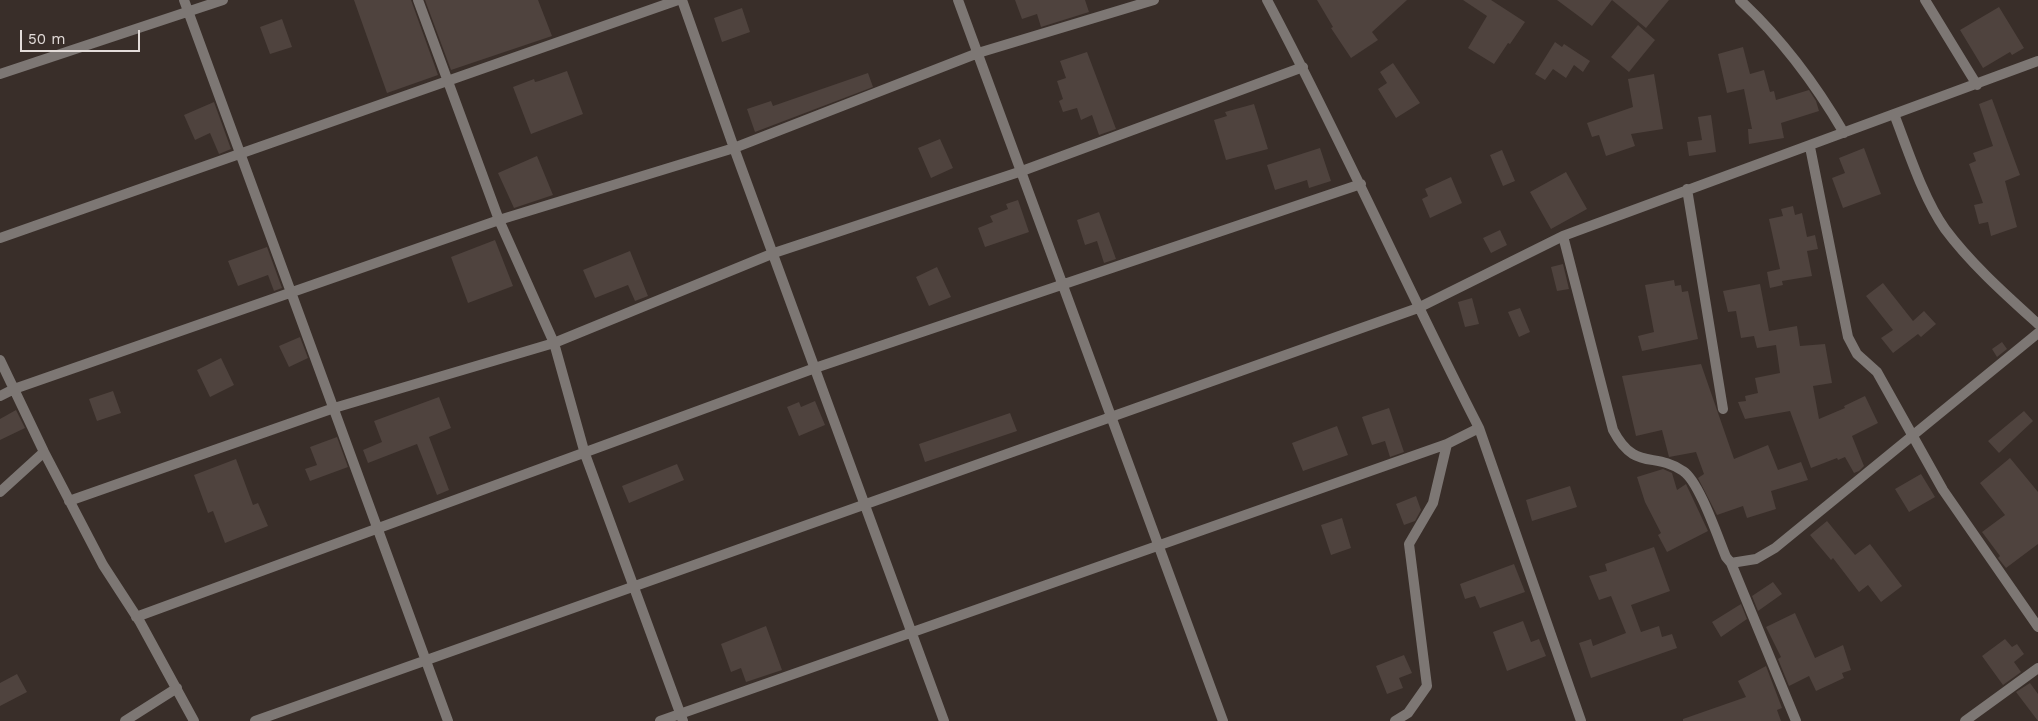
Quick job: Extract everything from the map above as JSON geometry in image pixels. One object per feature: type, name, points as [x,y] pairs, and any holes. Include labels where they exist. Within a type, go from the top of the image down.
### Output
[{"type":"street","points":[[184,0],[448,721]]},
{"type":"street","points":[[0,74],[223,0]]},
{"type":"street","points":[[418,0],[499,220],[554,343],[585,454],[682,717]]},
{"type":"street","points":[[0,238],[678,0]]},
{"type":"street","points":[[682,0],[734,148],[944,721]]},
{"type":"street","points":[[958,0],[1223,721]]},
{"type":"street","points":[[0,396],[14,389],[499,220],[734,148],[978,53],[1154,0]]},
{"type":"street","points":[[1267,0],[1303,67],[1361,184],[1418,308],[1479,428],[1581,721]]},
{"type":"street","points":[[1740,0],[1766,24],[1799,65],[1820,92],[1844,132]]},
{"type":"street","points":[[1925,0],[1977,85]]},
{"type":"street","points":[[256,721],[1418,308],[1563,236],[1687,189],[1810,147],[1844,132],[1977,85],[2038,61]]},
{"type":"street","points":[[69,501],[334,408],[554,343],[774,253],[1022,171],[1303,67]]},
{"type":"street","points":[[1894,114],[1921,182],[1944,228],[1974,262],[2038,324]]},
{"type":"street","points":[[1810,147],[1848,337],[1857,354],[1877,372],[1943,490],[2038,628]]},
{"type":"street","points":[[136,617],[816,368],[1361,184]]},
{"type":"street","points":[[1687,189],[1722,409]]},
{"type":"street","points":[[1563,236],[1617,437],[1621,444],[1634,455],[1650,461],[1670,464],[1685,471],[1694,483],[1726,557],[1731,563],[1796,721]]},
{"type":"street","points":[[1731,563],[1756,558],[1775,548],[2038,333]]},
{"type":"street","points":[[0,360],[44,452],[103,565],[136,617],[194,721]]},
{"type":"street","points":[[660,721],[682,717],[911,632],[1447,444],[1479,428]]},
{"type":"street","points":[[1395,721],[1408,713],[1427,686],[1409,544],[1433,504],[1447,444]]},
{"type":"street","points":[[0,492],[44,452]]},
{"type":"street","points":[[1965,721],[2038,668]]},
{"type":"street","points":[[125,721],[177,688]]},
{"type":"building","points":[[354,0],[411,0],[438,75],[387,93]]},
{"type":"building","points":[[425,0],[538,0],[552,36],[451,70]]},
{"type":"building","points":[[1015,0],[1085,0],[1089,12],[1041,27],[1037,14],[1022,19]]},
{"type":"building","points":[[1317,0],[1407,0],[1372,32],[1378,40],[1351,58],[1331,28],[1333,27]]},
{"type":"building","points":[[1463,0],[1491,0],[1525,22],[1494,64],[1468,48],[1487,16]]},
{"type":"building","points":[[1557,0],[1612,0],[1592,26]]},
{"type":"building","points":[[1612,0],[1669,0],[1646,28]]},
{"type":"building","points":[[1999,7],[2024,48],[2012,55],[2010,52],[1983,68],[1960,30]]},
{"type":"building","points":[[742,8],[750,32],[722,42],[714,18]]},
{"type":"building","points":[[282,19],[292,47],[270,54],[260,27]]},
{"type":"building","points":[[1638,25],[1655,40],[1629,72],[1611,57]]},
{"type":"building","points":[[1555,42],[1562,47],[1564,44],[1590,61],[1583,72],[1574,65],[1566,78],[1553,69],[1545,80],[1535,74]]},
{"type":"building","points":[[1743,47],[1750,74],[1764,70],[1770,92],[1774,91],[1776,100],[1809,90],[1816,101],[1819,111],[1781,123],[1784,138],[1749,144],[1748,129],[1752,129],[1744,89],[1727,93],[1718,54]]},
{"type":"building","points":[[1087,52],[1116,129],[1099,135],[1092,115],[1081,120],[1077,108],[1063,112],[1059,101],[1063,99],[1057,81],[1066,78],[1060,61]]},
{"type":"building","points":[[1393,63],[1420,103],[1396,118],[1378,89],[1387,83],[1380,72]]},
{"type":"building","points":[[567,71],[583,114],[531,134],[513,87],[534,79],[535,82]]},
{"type":"building","points":[[868,73],[873,87],[755,132],[747,109],[771,101],[773,106]]},
{"type":"building","points":[[1654,74],[1663,129],[1631,134],[1635,146],[1606,156],[1599,135],[1592,137],[1587,123],[1633,107],[1628,79]]},
{"type":"building","points":[[1992,99],[2020,175],[2005,181],[2017,227],[1991,236],[1988,222],[1979,224],[1974,205],[1983,203],[1969,164],[1976,161],[1973,153],[1993,146],[1979,104]]},
{"type":"building","points":[[214,102],[231,149],[219,154],[210,133],[195,140],[184,115]]},
{"type":"building","points":[[1254,104],[1268,149],[1226,160],[1214,120],[1227,116],[1225,112]]},
{"type":"building","points":[[1711,115],[1716,152],[1689,156],[1687,142],[1702,140],[1698,117]]},
{"type":"building","points":[[940,139],[953,168],[931,178],[918,148]]},
{"type":"building","points":[[1320,148],[1331,181],[1309,188],[1307,180],[1275,190],[1267,165]]},
{"type":"building","points":[[1864,148],[1881,194],[1843,208],[1832,178],[1845,173],[1839,158]]},
{"type":"building","points":[[1502,150],[1515,181],[1503,186],[1490,155]]},
{"type":"building","points":[[537,156],[553,195],[514,208],[498,173]]},
{"type":"building","points":[[1566,172],[1587,209],[1551,229],[1530,192]]},
{"type":"building","points":[[1451,177],[1462,203],[1430,218],[1422,199],[1428,196],[1425,189]]},
{"type":"building","points":[[1018,200],[1029,232],[985,247],[978,228],[993,222],[990,216],[1008,209],[1006,204]]},
{"type":"building","points":[[1793,206],[1795,215],[1802,213],[1807,237],[1815,235],[1818,249],[1807,251],[1812,276],[1782,281],[1783,285],[1770,288],[1767,272],[1780,269],[1769,219],[1783,216],[1781,209]]},
{"type":"building","points":[[1099,212],[1116,259],[1104,263],[1097,241],[1085,245],[1077,220]]},
{"type":"building","points":[[1500,230],[1507,245],[1491,253],[1483,238]]},
{"type":"building","points":[[495,240],[513,286],[468,303],[451,257]]},
{"type":"building","points":[[267,247],[282,288],[274,291],[268,275],[238,286],[228,261]]},
{"type":"building","points":[[630,251],[648,296],[635,301],[628,285],[595,298],[583,270]]},
{"type":"building","points":[[1563,264],[1569,289],[1557,291],[1551,267]]},
{"type":"building","points":[[937,267],[951,297],[929,306],[916,277]]},
{"type":"building","points":[[1674,280],[1675,286],[1681,285],[1682,292],[1688,291],[1698,339],[1642,351],[1638,336],[1654,332],[1645,285]]},
{"type":"building","points":[[1883,283],[1913,321],[1924,311],[1936,324],[1921,337],[1918,334],[1893,353],[1881,338],[1893,330],[1866,296]]},
{"type":"building","points":[[1760,284],[1769,331],[1797,326],[1800,346],[1825,344],[1832,383],[1813,386],[1819,419],[1845,408],[1844,406],[1865,396],[1878,423],[1852,436],[1864,466],[1859,471],[1854,473],[1845,457],[1838,460],[1837,458],[1811,468],[1790,411],[1745,419],[1738,402],[1746,401],[1745,396],[1758,393],[1755,378],[1780,373],[1776,345],[1757,348],[1754,336],[1741,338],[1736,311],[1728,312],[1723,291]]},
{"type":"building","points":[[1472,298],[1479,324],[1465,327],[1458,302]]},
{"type":"building","points":[[1520,308],[1530,332],[1519,337],[1508,312]]},
{"type":"building","points":[[300,337],[308,358],[289,367],[279,346]]},
{"type":"building","points":[[2002,342],[2007,349],[1997,357],[1992,349]]},
{"type":"building","points":[[221,358],[234,385],[210,397],[197,370]]},
{"type":"building","points":[[1701,364],[1734,459],[1768,445],[1778,470],[1801,462],[1808,480],[1771,491],[1776,509],[1747,518],[1743,506],[1717,515],[1698,478],[1704,474],[1696,452],[1669,457],[1662,430],[1636,436],[1622,376]]},
{"type":"building","points":[[113,391],[121,413],[97,421],[89,399]]},
{"type":"building","points":[[439,397],[451,428],[429,437],[449,490],[437,495],[417,444],[368,463],[363,450],[382,442],[374,421]]},
{"type":"building","points":[[815,401],[825,425],[799,436],[787,407],[799,402],[801,407]]},
{"type":"building","points":[[1389,408],[1404,452],[1390,457],[1385,441],[1372,445],[1362,417]]},
{"type":"building","points":[[16,410],[25,428],[0,440],[0,419]]},
{"type":"building","points":[[2024,411],[2033,421],[1999,453],[1988,441]]},
{"type":"building","points":[[1010,413],[1017,431],[925,462],[919,444]]},
{"type":"building","points":[[1337,426],[1348,455],[1303,471],[1292,443]]},
{"type":"building","points":[[337,437],[348,467],[310,481],[305,469],[317,465],[310,447]]},
{"type":"building","points":[[2010,458],[2038,492],[2038,544],[2006,568],[1998,558],[2000,556],[1982,532],[2005,515],[1980,483]]},
{"type":"building","points":[[236,459],[253,505],[258,503],[268,526],[225,543],[213,511],[208,513],[194,475]]},
{"type":"building","points":[[677,464],[684,480],[629,503],[622,486]]},
{"type":"building","points":[[1663,469],[1672,473],[1677,490],[1686,484],[1708,531],[1667,552],[1658,535],[1661,533],[1645,502],[1637,477]]},
{"type":"building","points":[[1921,474],[1935,497],[1909,512],[1895,489]]},
{"type":"building","points":[[1570,486],[1577,507],[1532,521],[1526,500]]},
{"type":"building","points":[[1416,496],[1421,510],[1415,521],[1404,525],[1396,504]]},
{"type":"building","points":[[1342,518],[1351,548],[1331,555],[1321,525]]},
{"type":"building","points":[[1827,521],[1855,555],[1870,544],[1902,586],[1881,602],[1868,585],[1859,592],[1833,558],[1831,560],[1810,535]]},
{"type":"building","points":[[1654,547],[1670,591],[1631,605],[1641,632],[1659,626],[1662,637],[1672,634],[1677,648],[1591,678],[1579,643],[1591,639],[1593,646],[1626,633],[1611,596],[1599,600],[1589,576],[1607,571],[1605,564]]},
{"type":"building","points":[[1514,564],[1525,592],[1480,608],[1475,596],[1465,599],[1460,584]]},
{"type":"building","points":[[1773,582],[1782,594],[1758,611],[1752,596]]},
{"type":"building","points":[[1741,604],[1747,619],[1721,637],[1712,622]]},
{"type":"building","points":[[1795,613],[1815,658],[1843,645],[1851,670],[1842,673],[1844,678],[1816,691],[1809,676],[1789,686],[1778,659],[1781,657],[1766,627]]},
{"type":"building","points":[[1523,621],[1531,642],[1539,639],[1546,656],[1507,671],[1493,632]]},
{"type":"building","points":[[766,626],[782,670],[746,682],[741,668],[731,672],[721,644]]},
{"type":"building","points":[[2005,639],[2012,647],[2017,644],[2024,654],[2014,662],[2021,672],[2003,685],[1982,656]]},
{"type":"building","points":[[1404,655],[1412,673],[1399,678],[1403,688],[1387,694],[1376,666]]},
{"type":"building","points":[[1766,666],[1782,708],[1777,710],[1781,721],[1683,721],[1683,719],[1746,697],[1738,681]]},
{"type":"building","points":[[17,674],[27,692],[0,706],[0,683]]},
{"type":"building","points":[[2030,683],[2038,694],[2038,721],[2016,692]]}]
